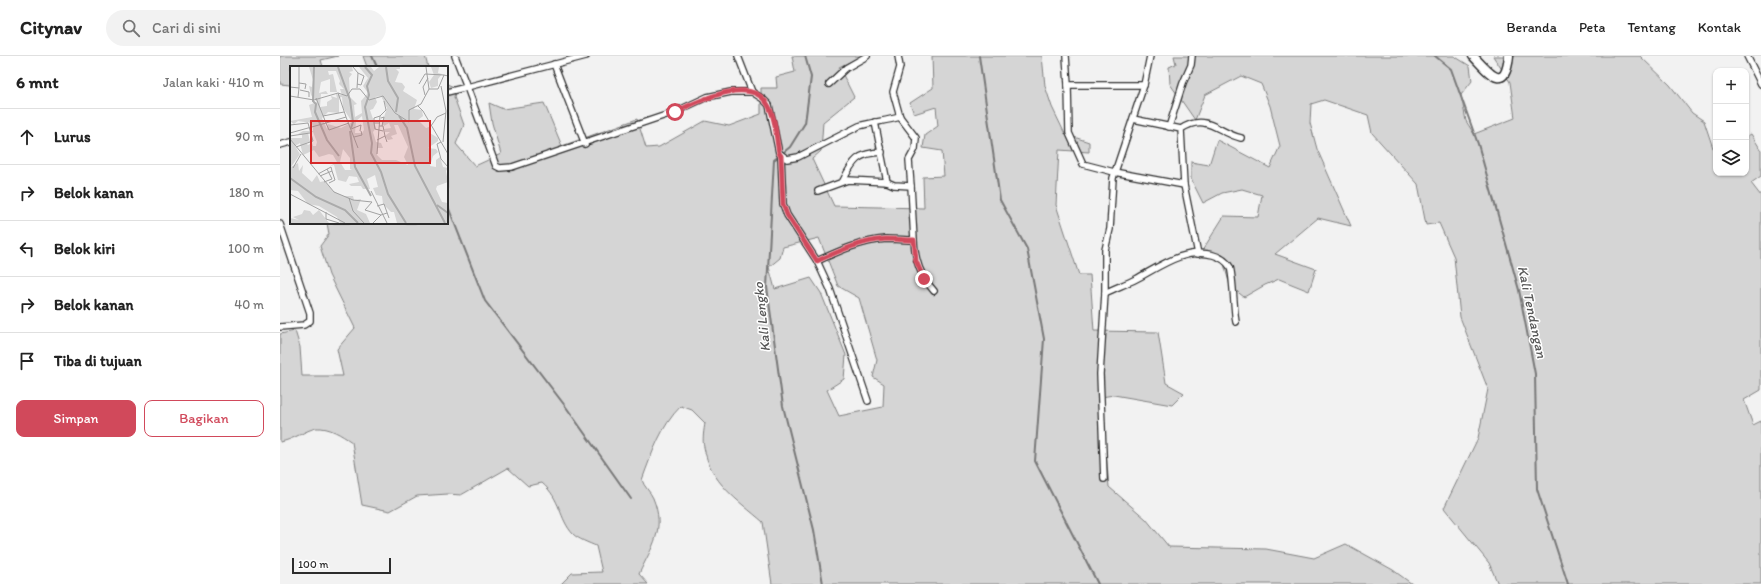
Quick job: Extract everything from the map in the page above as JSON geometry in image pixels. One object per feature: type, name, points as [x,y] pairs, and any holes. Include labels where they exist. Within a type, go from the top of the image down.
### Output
[{"type":"street","points":[[455,56],[497,168],[512,167],[585,144],[675,112],[707,97],[731,92],[752,92],[763,99],[769,105],[781,155],[783,204],[787,215],[817,261],[830,289],[868,402]]},
{"type":"street","points":[[448,92],[586,56]]},
{"type":"street","points":[[738,56],[752,92]]},
{"type":"street","points":[[829,84],[846,68],[867,56]]},
{"type":"street","points":[[898,56],[900,67],[893,92],[900,117],[916,138],[915,149],[909,160],[915,252],[918,268],[924,279],[934,291]]},
{"type":"street","points":[[1066,56],[1069,133],[1081,161],[1085,165],[1114,172],[1184,185]]},
{"type":"street","points":[[1104,479],[1100,374],[1105,293],[1105,250],[1110,229],[1114,172],[1144,84],[1150,56]]},
{"type":"street","points":[[1169,127],[1183,83],[1191,65],[1192,56]]},
{"type":"street","points":[[1473,56],[1494,78],[1502,76],[1507,69],[1509,56]]},
{"type":"street","points":[[1747,56],[1761,84]]},
{"type":"street","points":[[554,64],[585,144]]},
{"type":"street","points":[[1068,85],[1144,84]]},
{"type":"street","points":[[781,155],[787,159],[798,157],[849,130],[875,122],[882,122],[900,117]]},
{"type":"street","points":[[1133,119],[1181,129],[1193,123],[1203,122],[1213,125],[1230,135],[1241,138]]},
{"type":"street","points":[[875,122],[887,182]]},
{"type":"street","points":[[1181,129],[1184,185],[1198,254]]},
{"type":"street","points":[[280,145],[290,142]]},
{"type":"street","points":[[843,181],[857,158],[866,154],[882,152]]},
{"type":"street","points":[[818,191],[843,181],[887,182],[894,185],[911,186]]},
{"type":"street","points":[[280,224],[310,313],[310,321],[304,325],[280,327]]},
{"type":"street","points":[[817,261],[846,248],[866,242],[886,239],[914,240]]},
{"type":"street","points":[[1105,293],[1135,280],[1161,264],[1177,258],[1207,254],[1225,260],[1230,268],[1236,322]]},
{"type":"shaded area","points":[[280,56],[338,56],[321,60],[323,66],[290,66],[290,85],[280,84]]},
{"type":"shaded area","points":[[363,56],[425,56],[428,66],[367,66]]},
{"type":"shaded area","points":[[792,56],[862,56],[839,67],[854,97],[823,122],[821,151],[812,159],[834,206],[924,208],[923,177],[944,176],[942,151],[923,148],[925,135],[938,126],[936,107],[914,114],[910,103],[933,88],[932,56],[1042,56],[1045,86],[1052,107],[1065,134],[1089,142],[1089,152],[1059,150],[1056,205],[1079,275],[1090,275],[1094,331],[1158,332],[1166,383],[1184,393],[1172,405],[1114,395],[1101,397],[1109,487],[1146,519],[1169,547],[1266,549],[1314,558],[1346,544],[1393,570],[1412,584],[772,584],[763,522],[726,490],[719,481],[707,460],[703,444],[705,423],[692,410],[681,406],[668,422],[663,431],[653,450],[642,480],[653,498],[657,509],[658,519],[656,538],[639,574],[648,584],[561,584],[572,573],[602,572],[596,546],[573,534],[568,528],[553,496],[542,483],[528,486],[508,468],[461,495],[448,494],[417,496],[390,511],[362,505],[352,442],[331,430],[316,428],[280,442],[280,334],[295,331],[300,347],[302,376],[343,376],[337,349],[355,328],[329,275],[320,246],[329,234],[327,224],[448,224],[448,84],[456,88],[454,97],[464,125],[456,144],[475,166],[501,154],[492,123],[489,103],[503,109],[544,103],[562,146],[637,119],[646,148],[659,147],[705,121],[729,126],[761,114],[761,88],[777,88],[776,77],[795,72]],"holes":[[[819,238],[838,286],[859,298],[877,360],[873,377],[884,384],[883,407],[839,416],[827,390],[844,379],[846,355],[821,293],[811,278],[775,289],[769,267],[780,258],[783,247]]]},
{"type":"shaded area","points":[[1174,56],[1454,56],[1470,66],[1472,81],[1461,95],[1466,121],[1474,134],[1515,118],[1510,82],[1493,56],[1640,56],[1670,85],[1692,113],[1704,121],[1713,148],[1713,176],[1749,176],[1749,135],[1751,134],[1761,150],[1761,176],[1751,183],[1761,196],[1761,390],[1744,400],[1753,425],[1761,421],[1761,584],[1498,584],[1489,563],[1444,508],[1478,438],[1488,389],[1460,317],[1454,257],[1439,223],[1426,225],[1418,184],[1372,133],[1368,115],[1324,100],[1311,104],[1310,123],[1317,149],[1351,226],[1318,218],[1275,254],[1316,269],[1309,291],[1279,279],[1244,297],[1230,286],[1224,264],[1202,251],[1224,216],[1258,217],[1262,195],[1242,189],[1222,193],[1203,203],[1191,179],[1191,162],[1209,165],[1217,140],[1270,168],[1280,146],[1270,106],[1261,84],[1241,76],[1205,95],[1195,120],[1170,84],[1169,67],[1176,64]]},
{"type":"waterway","points":[[372,56],[377,66]]},
{"type":"waterway","name":"Kali Lengko","points":[[805,56],[811,77],[805,123],[790,147],[774,160],[767,287],[783,406],[814,530],[823,584]]},
{"type":"waterway","points":[[979,56],[1000,200],[1027,249],[1044,339],[1035,461],[1098,584]]},
{"type":"waterway","name":"Kali Tendangan","points":[[1435,56],[1451,69],[1478,144],[1519,290],[1535,374],[1537,489],[1568,584]]},
{"type":"waterway","points":[[448,207],[485,301],[566,407],[631,499]]},
{"type":"route","points":[[675,112],[707,97],[731,92],[752,92],[763,99],[769,105],[772,113],[779,153],[781,156],[781,185],[783,204],[787,215],[817,261],[846,248],[866,242],[886,239],[914,240],[916,261],[924,279]]}]
